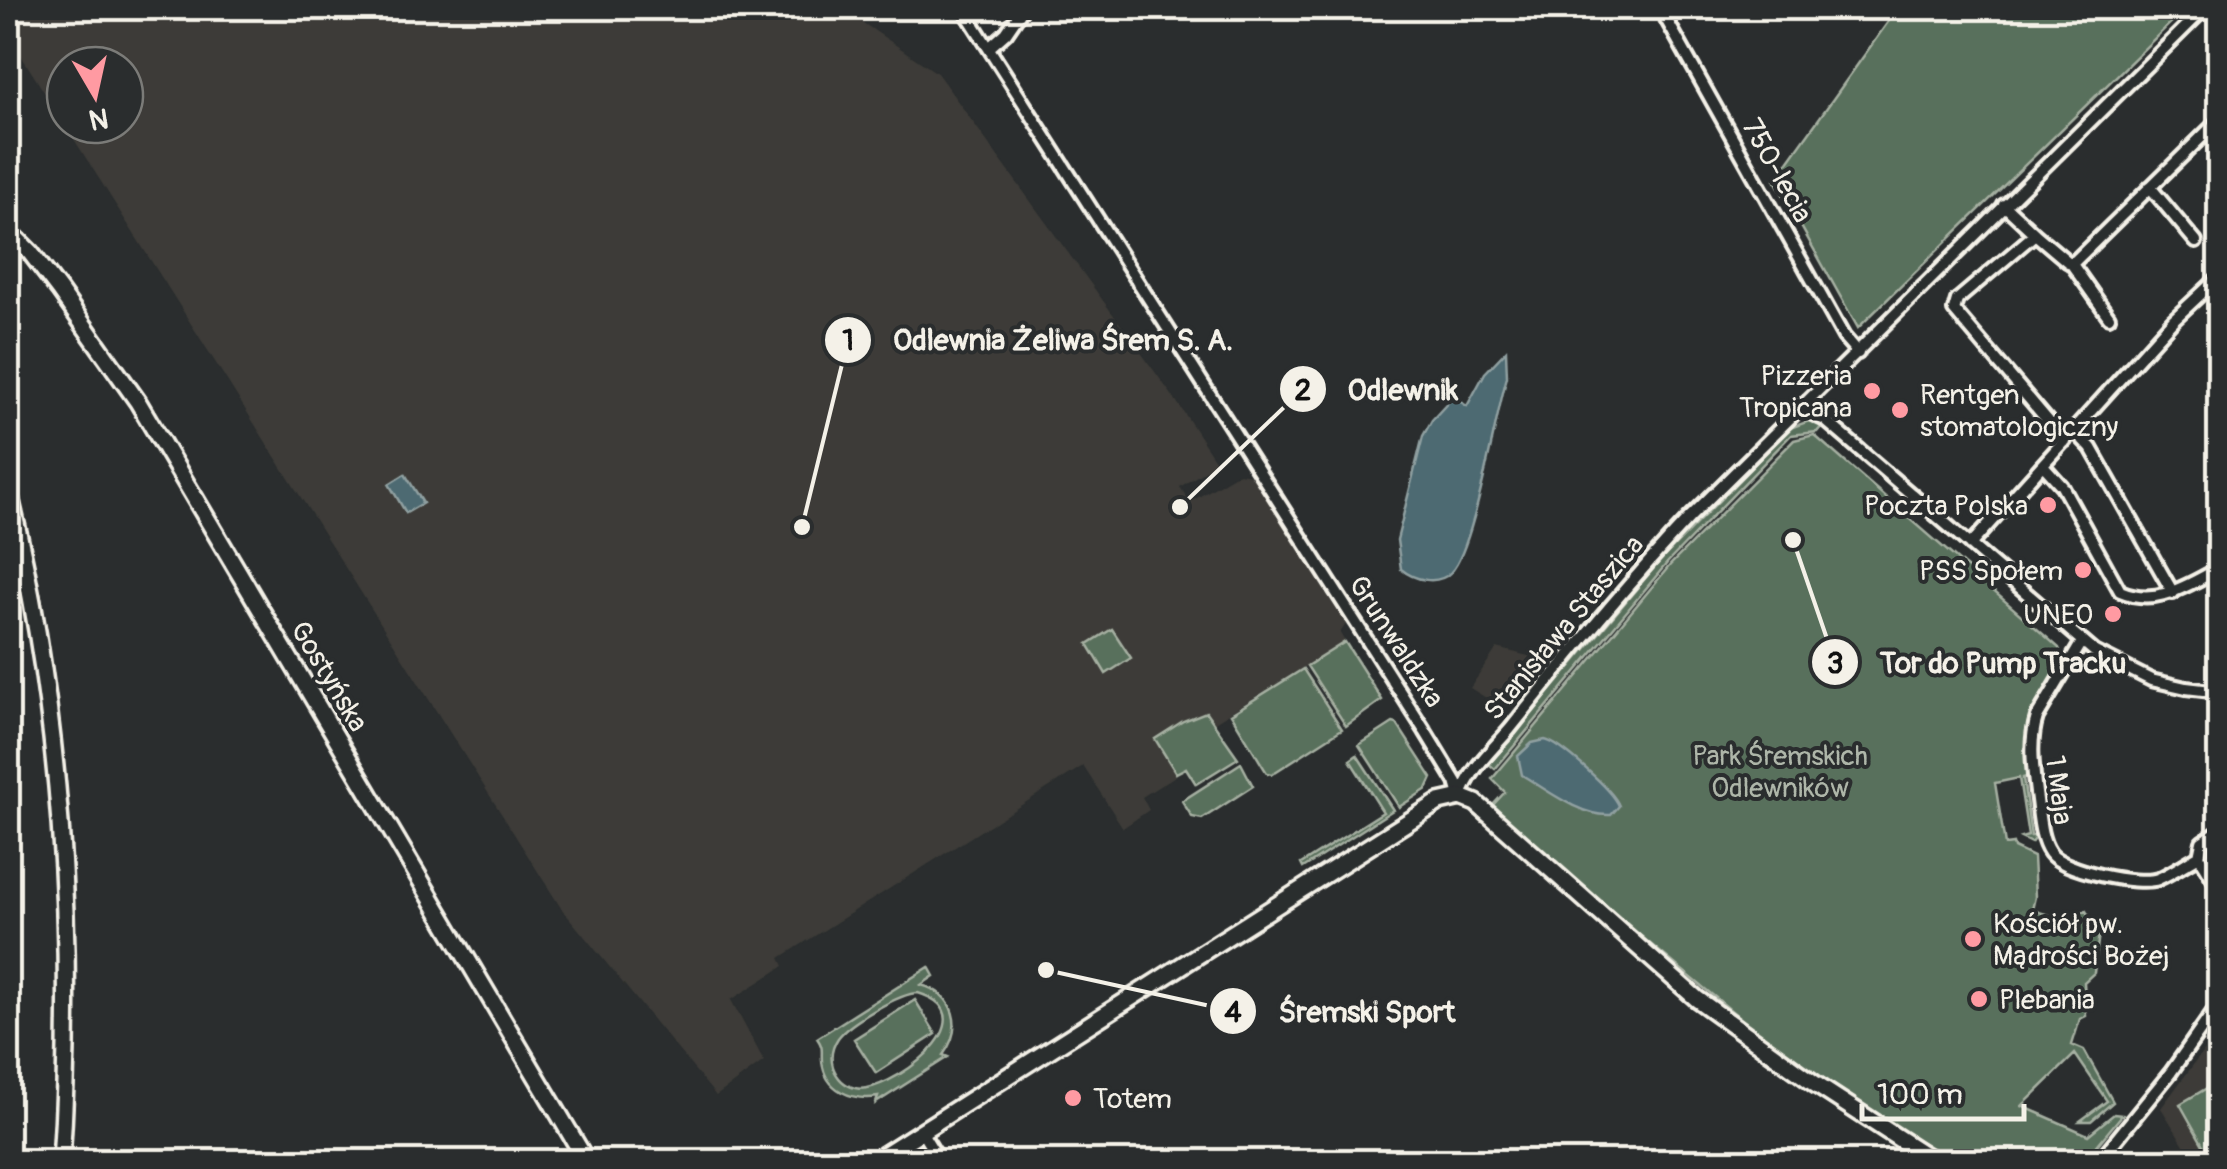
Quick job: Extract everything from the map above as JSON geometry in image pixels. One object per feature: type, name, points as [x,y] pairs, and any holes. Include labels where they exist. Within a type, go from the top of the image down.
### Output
[{"type":"main road","name":"Gostyńska","points":[[8,230],[59,290],[138,402],[588,1162]]},
{"type":"main road","points":[[8,488],[29,592],[56,791],[65,942],[61,1162]]},
{"type":"main road","points":[[874,1162],[1440,802],[1461,797]]},
{"type":"main road","name":"Grunwaldzka","points":[[1461,797],[1481,808],[1697,999],[1825,1091],[1935,1162]]},
{"type":"street","name":"Grunwaldzka","points":[[963,8],[1425,730],[1461,797]]},
{"type":"street","points":[[990,47],[1024,8]]},
{"type":"street","name":"750-lecia","points":[[1660,8],[1844,337],[1858,353]]},
{"type":"street","name":"Stanisława Staszica","points":[[1461,797],[1467,782],[1643,569],[1724,483],[2204,8]]},
{"type":"street","points":[[2071,263],[2220,120]]},
{"type":"street","points":[[2150,187],[2196,242]]},
{"type":"street","points":[[2004,206],[2071,263],[2109,317]]},
{"type":"street","points":[[2034,234],[1957,300],[1954,310],[2065,441]]},
{"type":"street","points":[[1970,545],[2173,320],[2220,276]]},
{"type":"street","points":[[1802,409],[1825,420],[2082,642],[2114,664],[2151,680],[2220,692]]},
{"type":"street","points":[[2074,430],[2091,448],[2173,593]]},
{"type":"street","points":[[2043,466],[2062,486],[2120,591],[2133,595],[2173,593],[2220,568]]},
{"type":"street","name":"1 Maja","points":[[2082,642],[2033,728],[2031,751],[2038,806],[2050,854],[2078,870],[2137,883],[2158,878],[2198,856],[2202,842],[2220,830]]},
{"type":"street","points":[[2198,856],[2220,890]]},
{"type":"street","points":[[2098,1162],[2171,1072],[2220,1002]]},
{"type":"street","points":[[921,1132],[940,1162]]},
{"type":"shaded area","points":[[8,8],[841,8],[937,73],[1177,402],[1217,463],[1180,487],[1190,502],[1239,473],[1252,475],[1346,624],[1340,633],[1345,642],[1164,753],[1177,775],[1142,797],[1149,810],[1123,828],[1083,766],[780,958],[784,966],[731,1000],[764,1061],[716,1096],[561,908],[78,145],[145,145],[145,45],[45,45],[45,93],[8,35]]},
{"type":"shaded area","points":[[1497,648],[1540,659],[1504,709],[1470,688]]},
{"type":"shaded area","points":[[2219,1030],[2219,1161],[2194,1161],[2161,1108]]},
{"type":"green space","points":[[1898,8],[2186,8],[1858,328],[1775,180]]},
{"type":"green space","points":[[1809,421],[1822,426],[1817,432],[1791,435],[1668,562],[1495,769],[1489,764],[1659,562],[1790,428]]},
{"type":"green space","name":"Park Śremskich Odlewników","points":[[1814,435],[2059,648],[2063,661],[2029,727],[2030,776],[2023,778],[2031,836],[2036,836],[2031,843],[2021,838],[2028,836],[2019,778],[1995,783],[2005,845],[2013,844],[2033,857],[2032,910],[2076,923],[2079,913],[2086,911],[2099,933],[2094,973],[2084,982],[2086,1016],[2080,1019],[2072,1045],[2084,1050],[2113,1102],[2091,1121],[2080,1121],[2107,1101],[2075,1054],[2022,1106],[2088,1135],[2114,1114],[2122,1115],[2084,1161],[1955,1161],[1887,1122],[1761,1035],[1620,919],[1492,806],[1505,792],[1492,779],[1671,564],[1794,440]]},
{"type":"green space","points":[[1112,629],[1131,658],[1106,674],[1088,644]]},
{"type":"green space","points":[[1345,642],[1382,700],[1346,726],[1307,666]]},
{"type":"green space","points":[[1303,669],[1342,729],[1272,774],[1267,773],[1231,714]]},
{"type":"green space","points":[[1206,712],[1238,758],[1196,784],[1186,768],[1176,773],[1155,739]]},
{"type":"green space","points":[[1393,723],[1432,778],[1427,789],[1399,807],[1359,745]]},
{"type":"green space","points":[[1357,755],[1393,810],[1303,868],[1301,864],[1383,812],[1350,760]]},
{"type":"green space","points":[[1241,763],[1253,786],[1202,819],[1192,817],[1182,801]]},
{"type":"green space","points":[[929,967],[934,976],[921,985],[942,996],[953,1013],[953,1034],[943,1055],[948,1057],[876,1103],[878,1097],[850,1095],[834,1087],[824,1071],[817,1038]],"holes":[[[918,993],[939,1004],[946,1019],[941,1036],[909,1068],[870,1087],[855,1088],[839,1078],[832,1063],[833,1048],[853,1025],[910,994]]]},
{"type":"green space","points":[[915,1000],[936,1034],[876,1073],[854,1039]]},
{"type":"green space","points":[[2219,1081],[2219,1161],[2212,1161],[2180,1104]]},
{"type":"water","points":[[1506,351],[1507,377],[1476,511],[1460,559],[1440,579],[1412,576],[1401,569],[1397,540],[1423,436],[1453,397],[1467,406],[1485,373]]},
{"type":"water","points":[[405,474],[423,503],[406,513],[389,484]]},
{"type":"water","points":[[1545,740],[1574,758],[1615,799],[1619,806],[1611,815],[1576,807],[1522,775],[1518,756],[1532,743]]},
{"type":"place","name":"Pizzeria Tropicana","points":[[1872,391]]},
{"type":"place","name":"Rentgen stomatologiczny","points":[[1900,410]]},
{"type":"place","name":"Poczta Polska","points":[[2048,505]]},
{"type":"place","name":"Odlewnik","points":[[1180,507]]},
{"type":"place","name":"Odlewnia Żeliwa Śrem S. A.","points":[[802,527]]},
{"type":"place","name":"Tor do Pump Tracku","points":[[1793,540]]},
{"type":"place","name":"PSS Społem","points":[[2083,570]]},
{"type":"place","name":"UNEO","points":[[2113,614]]},
{"type":"place","name":"Kościół pw. Mądrości Bożej","points":[[1973,939]]},
{"type":"place","name":"Śremski Sport","points":[[1046,970]]},
{"type":"place","name":"Plebania","points":[[1979,999]]},
{"type":"place","name":"Totem","points":[[1073,1098]]}]
